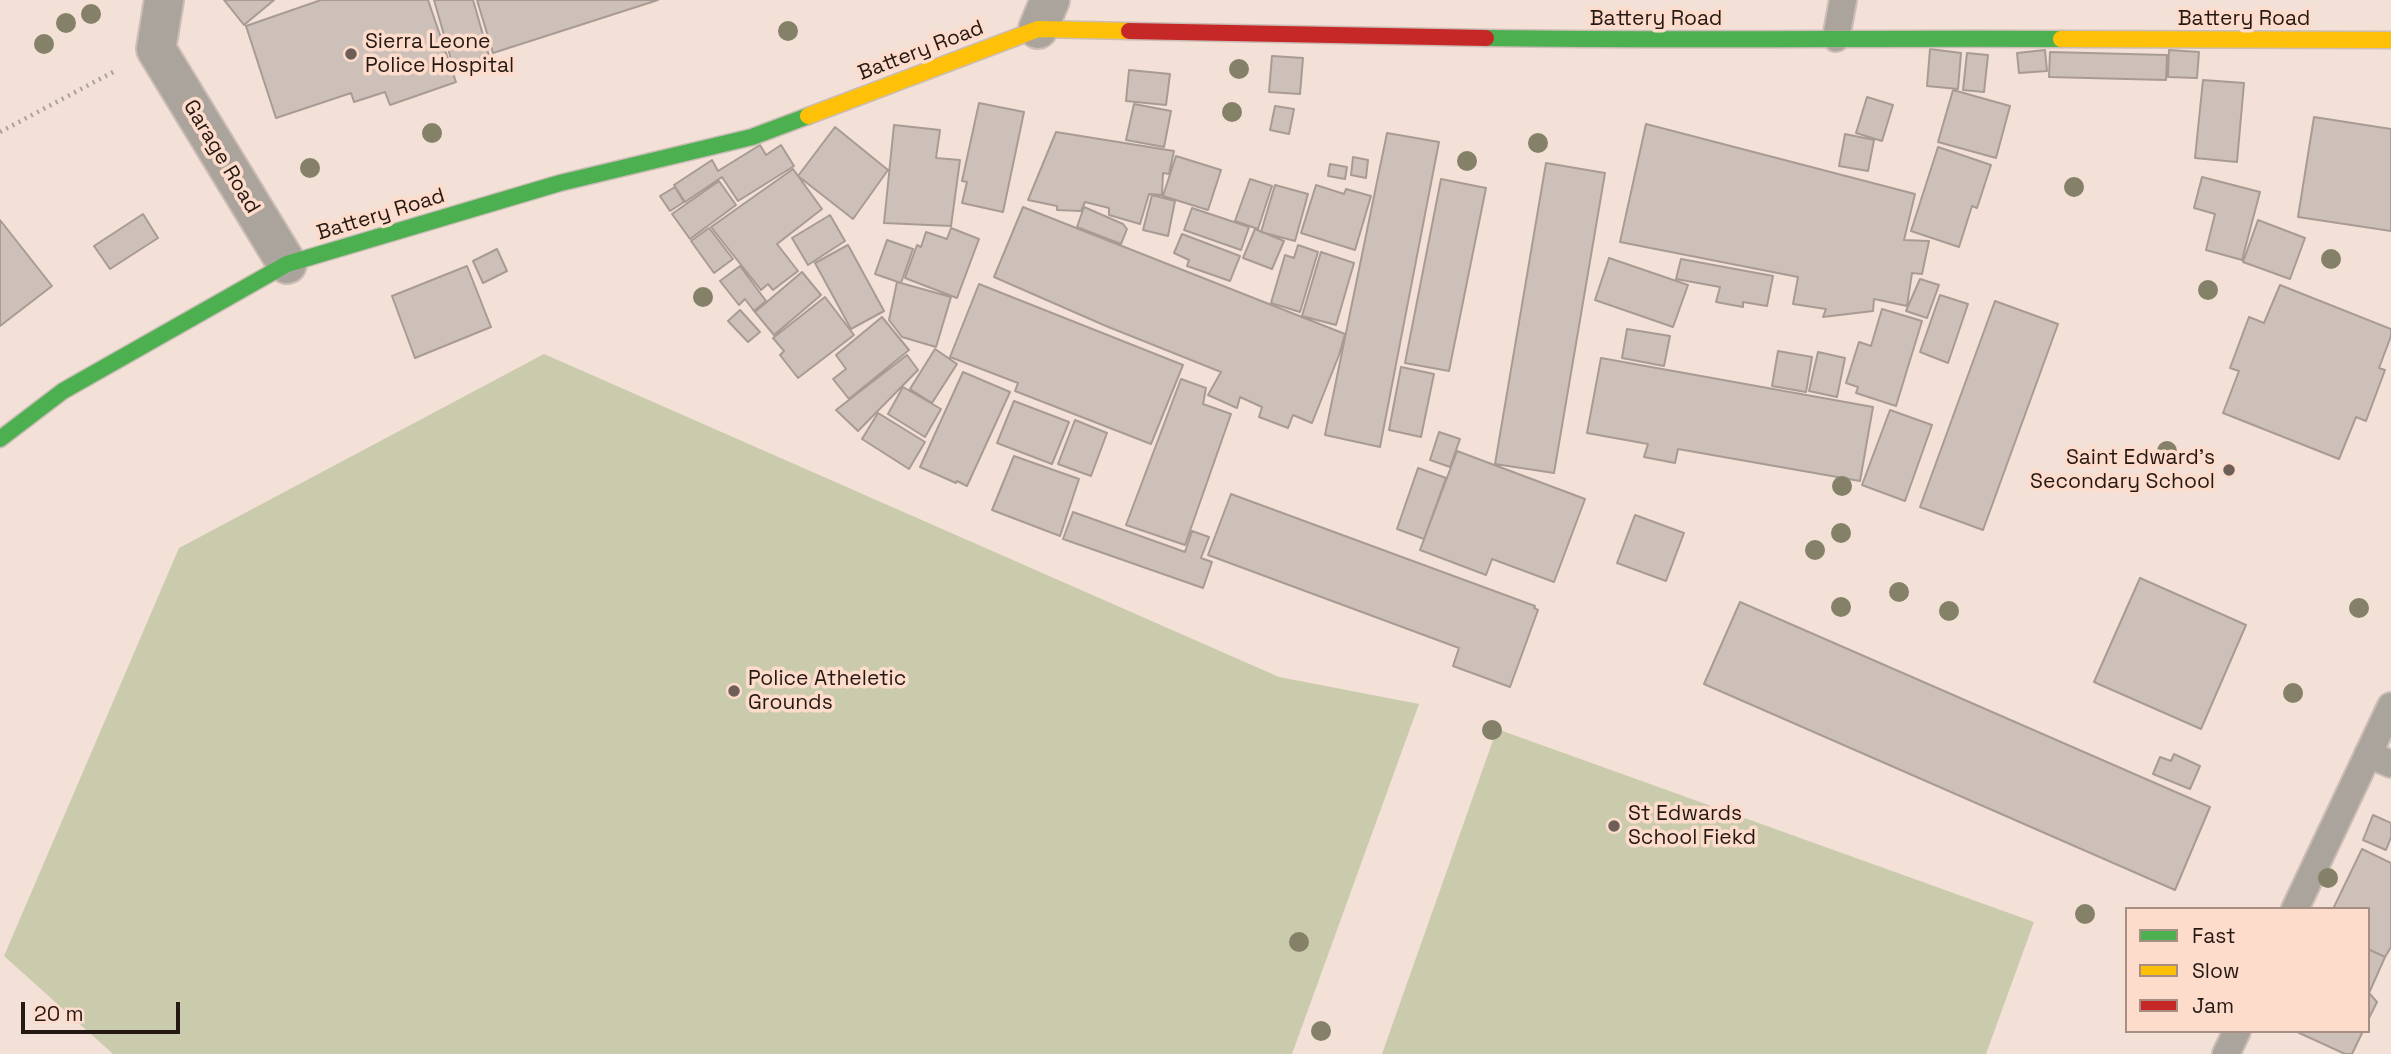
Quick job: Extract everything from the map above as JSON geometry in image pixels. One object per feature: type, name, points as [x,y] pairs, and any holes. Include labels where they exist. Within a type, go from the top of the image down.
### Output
[{"type":"street","points":[[156,49],[164,0]]},
{"type":"street","name":"Battery Road","points":[[0,439],[63,391],[287,264],[560,183],[752,138],[1044,14],[1670,41],[1836,38],[2391,40]]},
{"type":"street","name":"Garage Road","points":[[156,49],[287,264]]},
{"type":"lane","points":[[1836,38],[1843,0]]},
{"type":"lane","points":[[2296,907],[2380,759],[2391,706]]},
{"type":"lane","points":[[2226,1054],[2235,1033]]},
{"type":"path","points":[[0,132],[156,49]]},
{"type":"green space","name":"Police Atheletic Grounds","points":[[544,354],[1279,677],[1419,704],[1292,1054],[113,1054],[4,956],[179,548]]},
{"type":"green space","name":"St Edwards School Fiekd","points":[[1497,729],[2034,922],[1986,1054],[1382,1054]]},
{"type":"building","points":[[224,0],[274,0],[244,25]]},
{"type":"building","name":"Sierra Leone Police Hospital","points":[[321,0],[428,0],[456,82],[390,105],[385,92],[354,102],[351,93],[276,118],[246,26]]},
{"type":"building","points":[[434,0],[473,0],[489,56],[453,66]]},
{"type":"building","name":"Sierra Leone Police Hospital","points":[[477,0],[658,0],[493,53]]},
{"type":"building","points":[[1930,49],[1961,53],[1958,89],[1927,86]]},
{"type":"building","points":[[2045,50],[2047,71],[2019,73],[2017,53]]},
{"type":"building","points":[[2169,50],[2199,52],[2197,78],[2168,77]]},
{"type":"building","points":[[2050,52],[2167,55],[2166,80],[2049,77]]},
{"type":"building","points":[[1967,53],[1988,55],[1984,92],[1963,90]]},
{"type":"building","points":[[1272,56],[1303,58],[1300,94],[1269,92]]},
{"type":"building","points":[[1129,70],[1170,74],[1166,105],[1126,101]]},
{"type":"building","points":[[2203,80],[2244,83],[2237,162],[2195,158]]},
{"type":"building","points":[[1953,90],[2010,106],[1996,158],[1938,142]]},
{"type":"building","points":[[1867,97],[1893,105],[1882,141],[1856,133]]},
{"type":"building","points":[[979,103],[1024,112],[1003,212],[962,203],[967,182],[962,181]]},
{"type":"building","points":[[1134,104],[1171,111],[1164,147],[1126,140]]},
{"type":"building","points":[[1275,106],[1294,109],[1289,134],[1270,130]]},
{"type":"building","points":[[2314,117],[2391,129],[2391,231],[2298,217]]},
{"type":"building","points":[[1646,124],[1915,194],[1904,240],[1929,241],[1922,274],[1912,273],[1907,306],[1874,299],[1873,311],[1823,317],[1826,309],[1793,304],[1798,277],[1620,242]]},
{"type":"building","points":[[894,125],[940,130],[936,158],[960,160],[951,226],[884,223]]},
{"type":"building","points":[[835,127],[888,170],[853,219],[798,176]]},
{"type":"building","points":[[1056,132],[1174,151],[1169,174],[1163,173],[1162,195],[1149,194],[1140,224],[1109,215],[1109,208],[1085,202],[1081,211],[1057,210],[1057,206],[1028,200]]},
{"type":"building","points":[[1387,133],[1439,142],[1380,447],[1325,435]]},
{"type":"building","points":[[1845,134],[1874,140],[1868,171],[1839,166]]},
{"type":"building","points":[[760,145],[766,155],[781,145],[794,166],[738,201],[722,177],[685,202],[674,185],[712,160],[718,171]]},
{"type":"building","points":[[1938,147],[1991,165],[1977,208],[1972,206],[1959,247],[1911,231]]},
{"type":"building","points":[[1176,156],[1221,170],[1208,210],[1163,196]]},
{"type":"building","points":[[1353,157],[1368,160],[1366,178],[1351,175]]},
{"type":"building","points":[[1546,163],[1605,173],[1554,473],[1495,464]]},
{"type":"building","points":[[1330,164],[1347,167],[1345,179],[1328,176]]},
{"type":"building","points":[[793,169],[822,209],[777,244],[798,271],[773,290],[768,284],[761,290],[711,227]]},
{"type":"building","points":[[2202,177],[2260,192],[2242,260],[2206,250],[2215,214],[2194,208]]},
{"type":"building","points":[[1250,179],[1272,186],[1258,229],[1235,221]]},
{"type":"building","points":[[1441,179],[1486,188],[1449,371],[1405,363]]},
{"type":"building","points":[[719,181],[736,205],[690,239],[672,214]]},
{"type":"building","points":[[1275,185],[1308,194],[1295,241],[1261,232]]},
{"type":"building","points":[[1316,185],[1344,194],[1346,189],[1371,196],[1355,250],[1301,233]]},
{"type":"building","points":[[675,187],[684,202],[670,211],[660,196]]},
{"type":"building","points":[[1152,195],[1175,201],[1168,236],[1143,230]]},
{"type":"building","points":[[1023,207],[1345,334],[1312,423],[1293,415],[1288,428],[1259,417],[1262,407],[1240,397],[1237,408],[1208,395],[1221,372],[994,277]]},
{"type":"building","points":[[1084,207],[1123,224],[1127,229],[1121,244],[1077,227]]},
{"type":"building","points":[[1192,208],[1249,227],[1241,250],[1184,230]]},
{"type":"building","points":[[143,214],[158,238],[110,269],[94,246]]},
{"type":"building","points":[[830,215],[845,241],[808,265],[792,238]]},
{"type":"building","points":[[0,220],[52,286],[0,326]]},
{"type":"building","points":[[2258,220],[2305,238],[2290,279],[2243,262]]},
{"type":"building","points":[[709,228],[733,259],[714,273],[691,241]]},
{"type":"building","points":[[951,228],[979,239],[957,298],[905,278],[917,245],[921,247],[926,232],[947,239]]},
{"type":"building","points":[[1255,229],[1284,241],[1272,269],[1243,258]]},
{"type":"building","points":[[1182,234],[1240,256],[1230,281],[1187,266],[1189,260],[1174,253]]},
{"type":"building","points":[[887,240],[913,249],[901,283],[875,274]]},
{"type":"building","points":[[848,245],[884,311],[851,329],[815,263]]},
{"type":"building","points":[[1298,245],[1318,252],[1300,312],[1271,303],[1285,255],[1294,258]]},
{"type":"building","points":[[497,249],[507,271],[483,283],[473,261]]},
{"type":"building","points":[[1321,252],[1354,263],[1336,325],[1302,316]]},
{"type":"building","points":[[1609,258],[1688,285],[1673,327],[1595,300]]},
{"type":"building","points":[[1681,259],[1773,276],[1767,306],[1743,302],[1743,307],[1716,302],[1720,287],[1676,279]]},
{"type":"building","points":[[467,266],[491,327],[415,358],[392,296]]},
{"type":"building","points":[[740,266],[766,301],[754,311],[745,299],[739,305],[720,281]]},
{"type":"building","points":[[802,272],[821,295],[774,335],[755,312]]},
{"type":"building","points":[[1920,279],[1939,285],[1927,318],[1906,311]]},
{"type":"building","points":[[897,282],[951,297],[936,347],[902,337],[889,320]]},
{"type":"building","points":[[979,284],[1183,365],[1151,444],[1015,391],[1018,383],[950,357]]},
{"type":"building","points":[[2280,285],[2391,329],[2379,368],[2385,370],[2366,421],[2356,417],[2339,459],[2223,413],[2239,371],[2230,368],[2249,317],[2264,323]]},
{"type":"building","points":[[1940,295],[1968,304],[1948,363],[1920,352]]},
{"type":"building","points":[[825,297],[854,335],[798,378],[780,355],[784,351],[773,338]]},
{"type":"building","points":[[1995,301],[2058,324],[1983,530],[1920,507]]},
{"type":"building","points":[[1882,309],[1922,321],[1896,406],[1856,393],[1858,387],[1846,383],[1859,342],[1871,346]]},
{"type":"building","points":[[740,310],[760,332],[748,342],[728,321]]},
{"type":"building","points":[[882,317],[909,350],[849,399],[833,379],[846,369],[836,355]]},
{"type":"building","points":[[1627,329],[1670,336],[1664,366],[1622,358]]},
{"type":"building","points":[[935,349],[957,364],[932,403],[910,389]]},
{"type":"building","points":[[1778,351],[1812,357],[1806,392],[1772,386]]},
{"type":"building","points":[[1818,352],[1845,358],[1837,397],[1809,391]]},
{"type":"building","points":[[907,355],[918,370],[858,431],[836,410]]},
{"type":"building","points":[[1601,358],[1873,407],[1860,481],[1678,449],[1675,463],[1644,457],[1648,444],[1587,433]]},
{"type":"building","points":[[1401,367],[1434,374],[1421,437],[1389,430]]},
{"type":"building","points":[[963,372],[1010,392],[967,486],[920,467]]},
{"type":"building","points":[[1181,379],[1206,388],[1203,404],[1231,414],[1185,545],[1126,525]]},
{"type":"building","points":[[903,387],[941,409],[925,437],[888,414]]},
{"type":"building","points":[[1014,401],[1069,422],[1052,464],[997,443]]},
{"type":"building","points":[[1890,410],[1932,425],[1905,501],[1862,485]]},
{"type":"building","points":[[878,413],[925,442],[909,469],[862,439]]},
{"type":"building","points":[[1075,420],[1107,433],[1091,476],[1058,464]]},
{"type":"building","points":[[1439,432],[1460,439],[1450,467],[1430,460]]},
{"type":"building","points":[[1457,451],[1585,499],[1554,582],[1492,559],[1486,575],[1420,550]]},
{"type":"building","points":[[1014,456],[1079,479],[1060,536],[992,510]]},
{"type":"building","points":[[1418,468],[1446,478],[1424,539],[1397,529]]},
{"type":"building","points":[[1231,494],[1535,606],[1538,610],[1510,687],[1453,666],[1459,648],[1208,555]]},
{"type":"building","points":[[1073,512],[1185,552],[1192,531],[1209,537],[1201,558],[1212,562],[1203,588],[1063,539]]},
{"type":"building","points":[[1635,515],[1684,533],[1666,581],[1617,563]]},
{"type":"building","points":[[2140,578],[2246,625],[2201,729],[2094,682]]},
{"type":"building","points":[[1740,602],[2210,807],[2175,890],[1704,684]]},
{"type":"building","points":[[2174,754],[2200,766],[2190,789],[2153,774],[2160,757],[2171,761]]},
{"type":"building","points":[[2373,815],[2391,823],[2391,837],[2386,850],[2363,840]]},
{"type":"building","points":[[2362,849],[2391,863],[2391,947],[2385,957],[2370,950],[2370,907],[2334,907]]},
{"type":"building","points":[[2370,950],[2385,957],[2370,991]]},
{"type":"building","points":[[2370,994],[2377,1002],[2370,1016]]},
{"type":"building","points":[[2299,1033],[2362,1033],[2352,1054],[2345,1054]]},
{"type":"traffic: fast","points":[[1486,38],[2061,39]]},
{"type":"traffic: fast","points":[[0,439],[63,391],[287,264],[560,183],[752,137],[808,116]]},
{"type":"traffic: slow","points":[[808,116],[1038,29],[1129,31]]},
{"type":"traffic: slow","points":[[2061,39],[2391,40]]},
{"type":"traffic: jam","points":[[1129,31],[1486,38]]},
{"type":"place","name":"Sierra Leone Police Hospital","points":[[351,54]]},
{"type":"place","name":"Saint Edward's Secondary School","points":[[2229,470]]},
{"type":"place","name":"Police Atheletic Grounds","points":[[734,691]]},
{"type":"place","name":"St Edwards School Fiekd","points":[[1614,826]]}]
